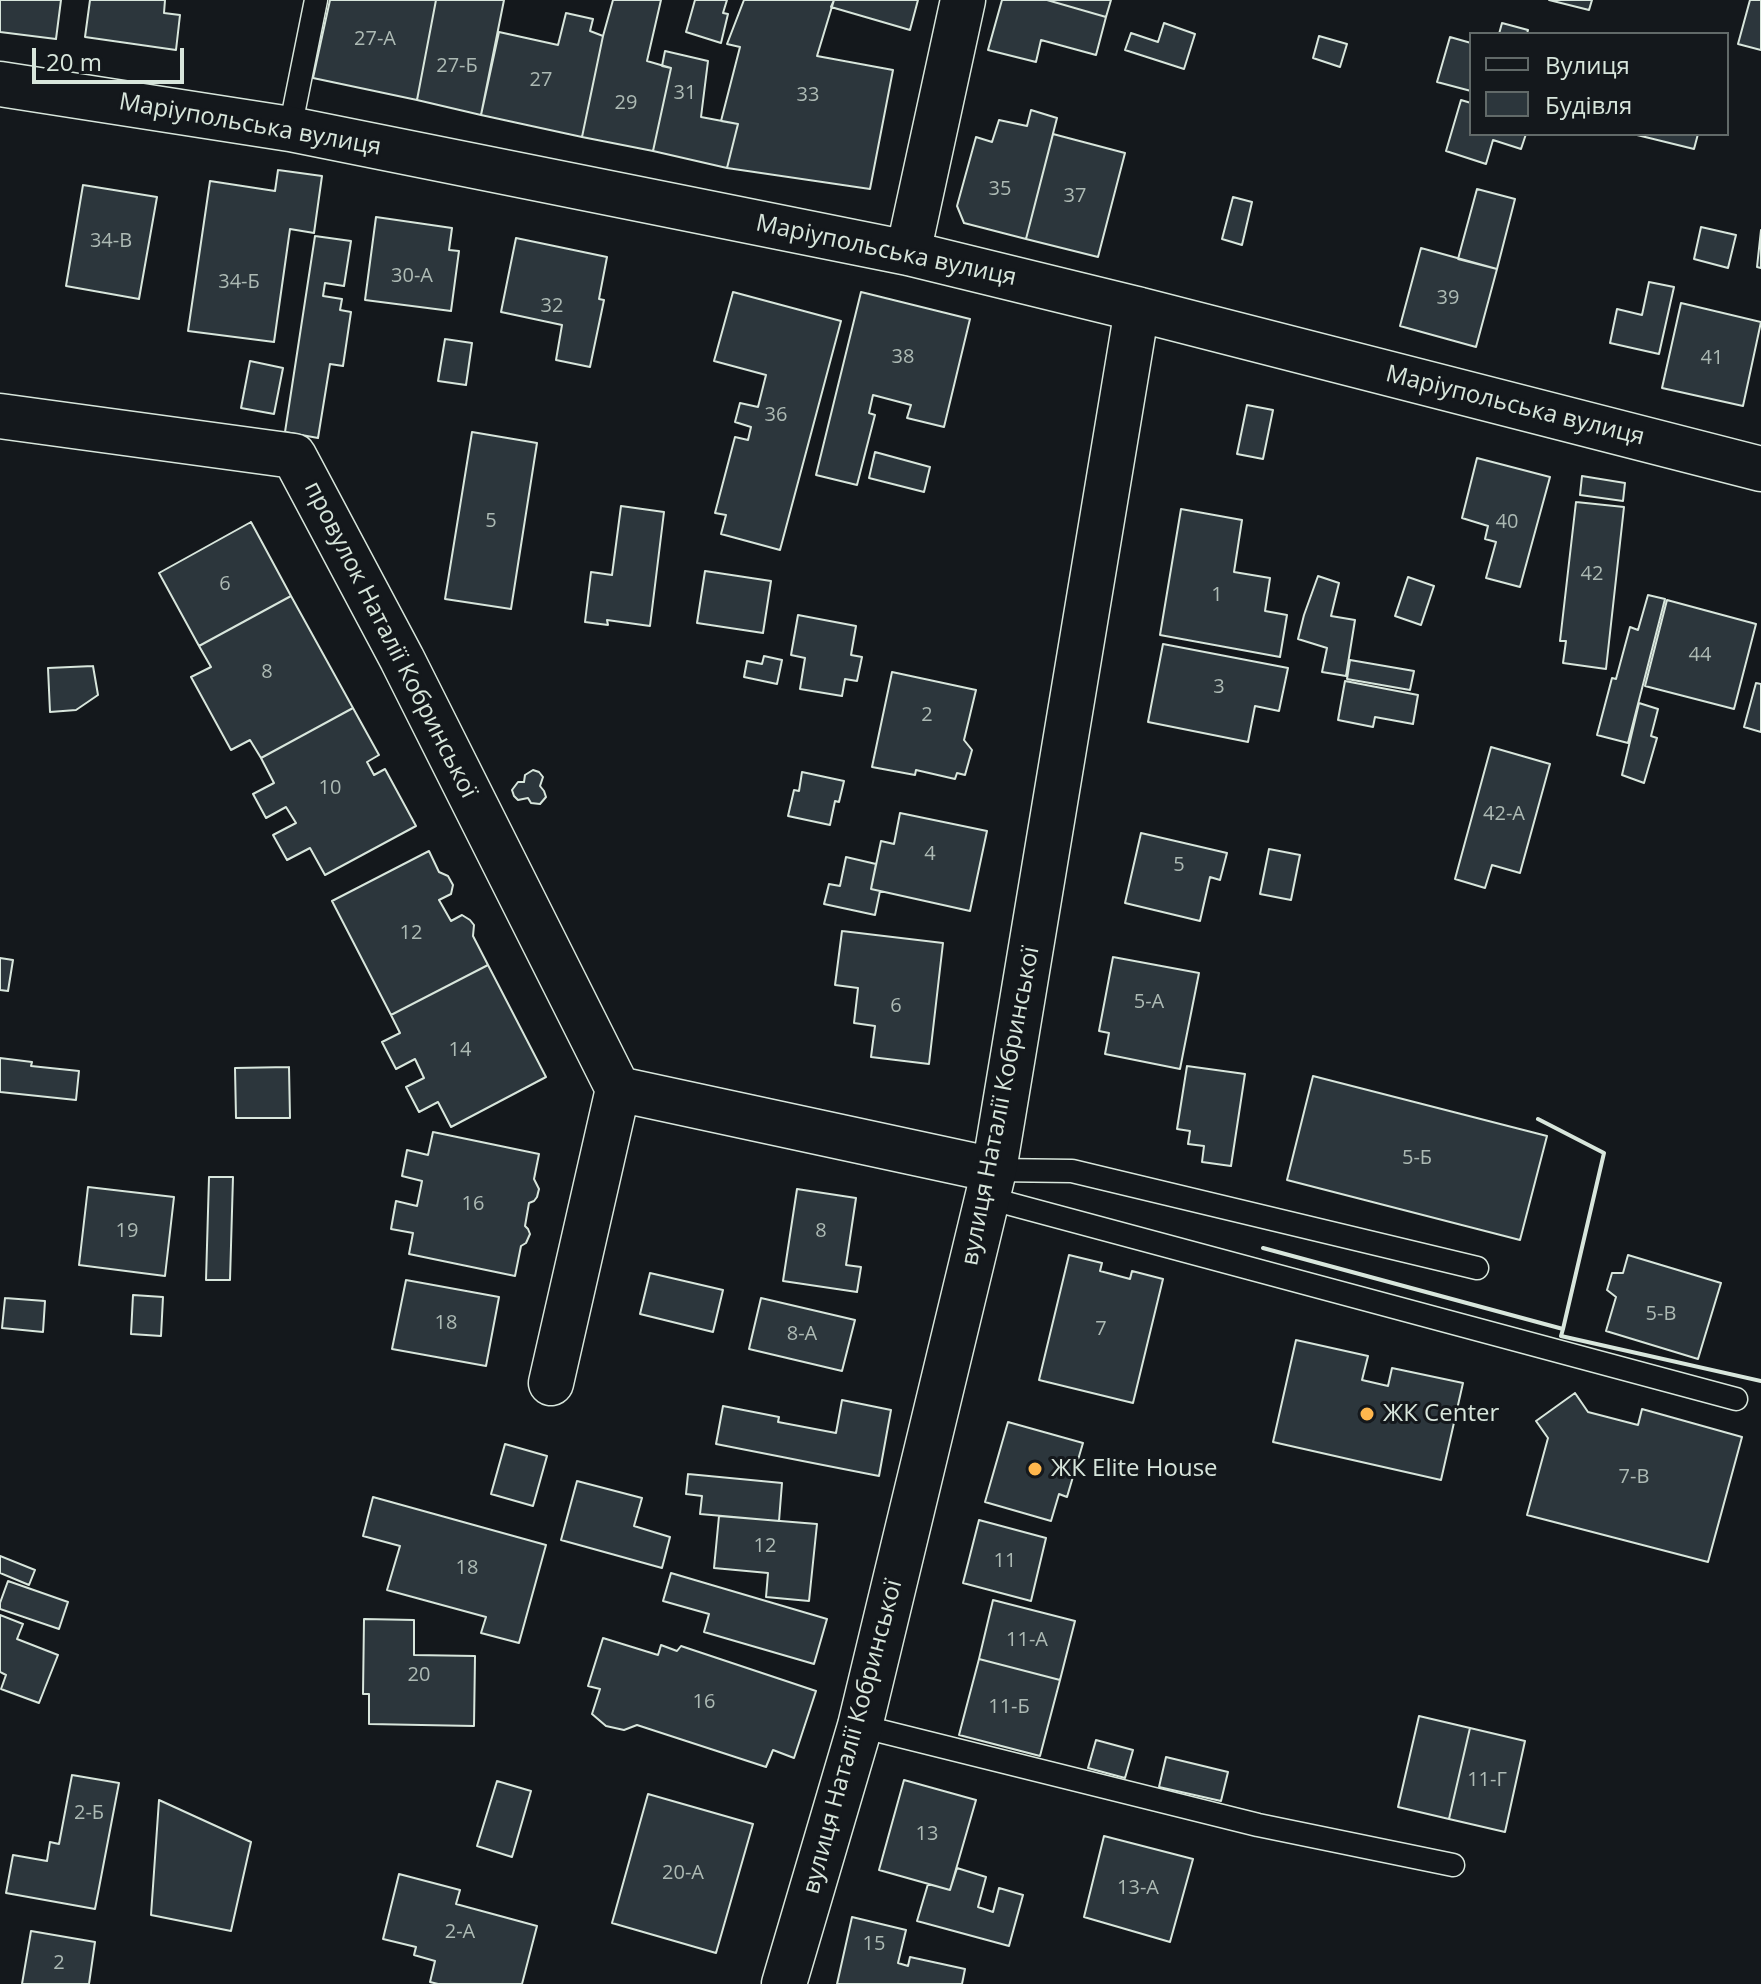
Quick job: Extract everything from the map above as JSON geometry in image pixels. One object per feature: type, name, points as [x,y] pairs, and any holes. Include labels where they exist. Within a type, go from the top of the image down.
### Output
[{"type":"street","points":[[908,253],[963,0]]},
{"type":"street","name":"Маріупольська вулиця","points":[[0,84],[290,129],[908,253],[1761,469]]},
{"type":"street","name":"вулиця Наталії Кобринської","points":[[784,1984],[860,1726],[991,1184],[1137,309]]},
{"type":"street","name":"провулок Наталії Кобринської","points":[[0,416],[294,456],[402,659],[618,1089]]},
{"type":"street","points":[[551,1383],[618,1089],[991,1184]]},
{"type":"lane","points":[[290,129],[316,0]]},
{"type":"lane","points":[[991,1184],[1072,1171],[1477,1268]]},
{"type":"lane","points":[[991,1184],[1736,1399]]},
{"type":"lane","points":[[860,1726],[1258,1825],[1453,1865]]},
{"type":"building","points":[[0,0],[61,0],[56,39],[0,32]]},
{"type":"building","points":[[90,0],[165,0],[164,13],[180,15],[176,50],[85,37]]},
{"type":"building","points":[[330,0],[436,0],[417,100],[313,78]]},
{"type":"building","points":[[436,0],[504,0],[481,115],[417,100]]},
{"type":"building","points":[[613,0],[661,0],[647,61],[671,68],[653,151],[582,137]]},
{"type":"building","points":[[695,0],[727,0],[723,13],[728,14],[721,43],[686,32]]},
{"type":"building","points":[[744,0],[834,0],[817,56],[893,70],[870,189],[727,168],[738,124],[721,121],[740,47],[727,44]]},
{"type":"building","points":[[834,0],[918,0],[910,30],[831,7]]},
{"type":"building","points":[[1002,0],[1047,0],[1106,17],[1096,55],[1041,40],[1036,62],[988,50]]},
{"type":"building","points":[[1047,0],[1111,0],[1106,17]]},
{"type":"building","points":[[1549,0],[1592,0],[1589,10]]},
{"type":"building","points":[[1750,0],[1761,0],[1761,50],[1738,44]]},
{"type":"building","points":[[566,13],[593,19],[590,31],[603,36],[582,137],[481,115],[499,32],[558,45]]},
{"type":"building","points":[[1164,23],[1195,34],[1184,69],[1125,50],[1131,33],[1158,42]]},
{"type":"building","points":[[1502,23],[1528,30],[1528,32],[1500,32]]},
{"type":"building","points":[[1319,36],[1347,44],[1340,67],[1313,58]]},
{"type":"building","points":[[1450,37],[1469,42],[1469,90],[1437,82]]},
{"type":"building","points":[[665,51],[708,61],[701,117],[738,124],[727,168],[653,151],[671,68],[662,66]]},
{"type":"building","points":[[1461,100],[1469,102],[1469,136],[1525,136],[1521,149],[1493,140],[1486,164],[1446,151]]},
{"type":"building","points":[[1031,110],[1057,118],[1026,239],[964,223],[957,206],[976,137],[992,142],[999,120],[1027,126]]},
{"type":"building","points":[[1053,134],[1125,153],[1098,257],[1026,239]]},
{"type":"building","points":[[1641,136],[1697,136],[1694,149]]},
{"type":"building","points":[[278,170],[322,176],[314,233],[290,229],[274,342],[188,331],[210,181],[275,191]]},
{"type":"building","points":[[83,185],[157,197],[139,299],[66,286]]},
{"type":"building","points":[[1477,189],[1515,199],[1497,269],[1458,259]]},
{"type":"building","points":[[1233,197],[1252,202],[1242,245],[1222,239]]},
{"type":"building","points":[[376,217],[452,228],[449,250],[459,251],[451,311],[365,300]]},
{"type":"building","points":[[1701,227],[1736,235],[1728,268],[1694,259]]},
{"type":"building","points":[[1761,230],[1761,268],[1757,267]]},
{"type":"building","points":[[315,236],[351,241],[344,286],[325,283],[323,296],[342,299],[340,310],[351,312],[343,366],[330,364],[318,438],[285,432]]},
{"type":"building","points":[[516,238],[607,257],[599,299],[604,300],[590,367],[556,360],[562,325],[501,312]]},
{"type":"building","points":[[1421,248],[1497,269],[1476,347],[1400,326]]},
{"type":"building","points":[[1649,282],[1674,287],[1659,354],[1610,343],[1617,309],[1642,315]]},
{"type":"building","points":[[733,292],[841,321],[780,550],[721,534],[726,515],[715,513],[735,437],[748,440],[751,427],[735,422],[740,403],[758,407],[766,375],[714,361]]},
{"type":"building","points":[[861,292],[970,319],[944,427],[907,418],[911,405],[873,395],[869,413],[875,415],[857,485],[816,475]]},
{"type":"building","points":[[1681,303],[1761,322],[1743,406],[1662,388]]},
{"type":"building","points":[[445,339],[472,343],[466,385],[438,381]]},
{"type":"building","points":[[250,361],[283,368],[274,414],[241,408]]},
{"type":"building","points":[[1247,405],[1273,410],[1263,459],[1237,454]]},
{"type":"building","points":[[472,432],[537,443],[511,609],[445,599]]},
{"type":"building","points":[[875,452],[930,467],[924,492],[869,478]]},
{"type":"building","points":[[1477,458],[1550,477],[1520,587],[1486,578],[1496,542],[1485,539],[1488,526],[1462,518]]},
{"type":"building","points":[[1582,476],[1625,483],[1623,501],[1580,495]]},
{"type":"building","points":[[1576,502],[1624,507],[1606,669],[1563,663],[1566,641],[1560,641]]},
{"type":"building","points":[[621,506],[664,512],[650,626],[607,620],[608,625],[585,622],[591,572],[612,575]]},
{"type":"building","points":[[1181,509],[1242,520],[1234,572],[1270,578],[1265,611],[1287,615],[1280,657],[1160,635]]},
{"type":"building","points":[[251,522],[291,596],[199,646],[159,573]]},
{"type":"building","points":[[705,571],[771,581],[763,633],[697,623]]},
{"type":"building","points":[[1318,576],[1339,583],[1331,616],[1355,620],[1346,676],[1322,672],[1327,648],[1298,639]]},
{"type":"building","points":[[1408,577],[1434,586],[1421,625],[1395,616]]},
{"type":"building","points":[[1648,595],[1665,599],[1628,743],[1597,735],[1630,627],[1638,630]]},
{"type":"building","points":[[291,596],[353,708],[261,758],[250,740],[231,750],[191,677],[211,667],[199,646]]},
{"type":"building","points":[[1667,600],[1756,624],[1734,709],[1645,686]]},
{"type":"building","points":[[798,615],[856,626],[851,655],[862,657],[857,681],[845,679],[842,696],[800,689],[805,658],[791,655]]},
{"type":"building","points":[[1163,644],[1288,668],[1279,711],[1255,706],[1248,742],[1148,722]]},
{"type":"building","points":[[764,656],[782,660],[777,684],[744,677],[747,661],[762,664]]},
{"type":"building","points":[[1350,660],[1414,671],[1410,690],[1347,679]]},
{"type":"building","points":[[93,666],[98,695],[76,710],[50,712],[48,668]]},
{"type":"building","points":[[892,672],[976,690],[964,740],[972,750],[965,775],[957,773],[955,779],[916,770],[915,775],[872,767]]},
{"type":"building","points":[[1345,681],[1418,695],[1413,724],[1375,717],[1373,727],[1338,720]]},
{"type":"building","points":[[1756,683],[1761,684],[1761,732],[1744,727]]},
{"type":"building","points":[[1639,703],[1658,709],[1651,736],[1657,738],[1644,783],[1622,775]]},
{"type":"building","points":[[353,708],[379,755],[367,762],[374,775],[385,769],[416,826],[325,875],[310,848],[287,860],[273,835],[296,823],[286,807],[266,818],[253,794],[274,783],[261,758]]},
{"type":"building","points":[[1491,747],[1550,764],[1520,873],[1492,865],[1485,888],[1455,879]]},
{"type":"building","points":[[533,770],[543,777],[540,786],[546,797],[540,804],[531,803],[528,798],[518,800],[512,790],[518,782],[524,782],[525,775]]},
{"type":"building","points":[[802,772],[844,781],[839,802],[835,801],[830,825],[788,816],[794,790],[799,791]]},
{"type":"building","points":[[900,813],[987,831],[970,911],[871,889],[881,841],[894,844]]},
{"type":"building","points":[[1141,833],[1227,853],[1220,880],[1210,877],[1200,921],[1125,903]]},
{"type":"building","points":[[1269,849],[1300,855],[1291,900],[1260,894]]},
{"type":"building","points":[[429,851],[439,872],[448,876],[453,885],[451,894],[439,900],[451,921],[462,915],[474,925],[473,936],[488,965],[391,1015],[332,901]]},
{"type":"building","points":[[846,857],[876,864],[871,889],[880,891],[875,915],[824,904],[829,884],[840,886]]},
{"type":"building","points":[[842,931],[943,943],[929,1064],[871,1057],[875,1026],[854,1023],[858,988],[835,985]]},
{"type":"building","points":[[1113,957],[1199,973],[1180,1069],[1105,1054],[1109,1033],[1099,1031]]},
{"type":"building","points":[[0,958],[13,960],[8,991],[0,990]]},
{"type":"building","points":[[488,965],[546,1077],[451,1127],[438,1102],[419,1112],[406,1087],[424,1078],[415,1059],[396,1069],[382,1042],[400,1033],[391,1015]]},
{"type":"building","points":[[0,1058],[32,1062],[31,1066],[79,1071],[76,1100],[0,1092]]},
{"type":"building","points":[[1187,1066],[1245,1074],[1231,1166],[1202,1162],[1204,1146],[1188,1144],[1190,1131],[1177,1129]]},
{"type":"building","points":[[289,1067],[290,1118],[236,1118],[235,1068]]},
{"type":"building","points":[[1313,1076],[1547,1136],[1520,1240],[1287,1180]]},
{"type":"building","points":[[433,1132],[539,1154],[534,1179],[539,1189],[537,1197],[529,1203],[525,1226],[530,1234],[521,1246],[515,1276],[409,1254],[413,1233],[391,1229],[396,1201],[417,1206],[422,1181],[402,1176],[407,1150],[428,1155]]},
{"type":"building","points":[[209,1177],[233,1177],[230,1280],[206,1280]]},
{"type":"building","points":[[88,1187],[174,1197],[165,1276],[79,1265]]},
{"type":"building","points":[[797,1189],[856,1198],[846,1265],[861,1267],[857,1292],[783,1281]]},
{"type":"building","points":[[1069,1255],[1102,1263],[1100,1271],[1130,1279],[1132,1271],[1163,1279],[1133,1403],[1039,1380]]},
{"type":"building","points":[[1628,1255],[1721,1283],[1698,1359],[1606,1331],[1616,1297],[1607,1290],[1612,1273],[1623,1273]]},
{"type":"building","points":[[650,1273],[723,1290],[713,1332],[640,1314]]},
{"type":"building","points":[[406,1280],[499,1297],[486,1366],[392,1349]]},
{"type":"building","points":[[133,1295],[163,1297],[161,1336],[131,1334]]},
{"type":"building","points":[[5,1298],[45,1301],[43,1332],[2,1328]]},
{"type":"building","points":[[761,1298],[855,1320],[842,1371],[749,1349]]},
{"type":"building","name":"ЖК Center","points":[[1296,1340],[1368,1356],[1362,1380],[1388,1386],[1392,1368],[1463,1383],[1441,1480],[1273,1442]]},
{"type":"building","points":[[1575,1393],[1588,1412],[1638,1425],[1642,1409],[1742,1437],[1708,1562],[1527,1515],[1548,1438],[1536,1421]]},
{"type":"building","points":[[842,1400],[891,1410],[879,1476],[716,1444],[723,1406],[779,1417],[778,1422],[836,1433]]},
{"type":"building","name":"ЖК Elite House","points":[[1008,1422],[1083,1443],[1067,1497],[1059,1494],[1051,1521],[985,1502]]},
{"type":"building","points":[[505,1444],[547,1456],[533,1506],[491,1494]]},
{"type":"building","points":[[688,1474],[782,1483],[779,1521],[700,1514],[702,1496],[686,1494]]},
{"type":"building","points":[[577,1481],[642,1498],[634,1526],[670,1537],[662,1568],[561,1540]]},
{"type":"building","points":[[373,1497],[546,1545],[519,1643],[481,1633],[486,1617],[387,1590],[400,1546],[363,1536]]},
{"type":"building","points":[[719,1516],[817,1524],[809,1601],[766,1597],[768,1573],[714,1568]]},
{"type":"building","points":[[979,1520],[1046,1538],[1031,1601],[963,1583]]},
{"type":"building","points":[[0,1556],[35,1570],[29,1585],[0,1573]]},
{"type":"building","points":[[671,1573],[827,1619],[814,1664],[704,1632],[709,1614],[663,1601]]},
{"type":"building","points":[[8,1581],[68,1602],[59,1629],[0,1609]]},
{"type":"building","points":[[993,1600],[1075,1621],[1060,1680],[979,1659]]},
{"type":"building","points":[[0,1615],[23,1624],[17,1639],[58,1655],[39,1703],[1,1689],[6,1675],[0,1672]]},
{"type":"building","points":[[364,1619],[414,1620],[414,1655],[475,1656],[474,1726],[369,1724],[369,1694],[363,1694]]},
{"type":"building","points":[[603,1638],[658,1655],[661,1645],[677,1651],[681,1646],[816,1691],[794,1758],[773,1750],[766,1767],[637,1725],[624,1730],[606,1726],[592,1714],[600,1689],[588,1686]]},
{"type":"building","points":[[979,1659],[1060,1680],[1040,1756],[959,1735]]},
{"type":"building","points":[[1419,1716],[1470,1728],[1449,1819],[1398,1807]]},
{"type":"building","points":[[1470,1728],[1525,1741],[1505,1832],[1449,1819]]},
{"type":"building","points":[[1096,1740],[1133,1750],[1125,1778],[1088,1768]]},
{"type":"building","points":[[1166,1757],[1228,1772],[1221,1801],[1159,1787]]},
{"type":"building","points":[[72,1775],[119,1783],[95,1909],[6,1893],[13,1855],[47,1861],[50,1842],[59,1844]]},
{"type":"building","points":[[904,1780],[976,1800],[950,1890],[879,1870]]},
{"type":"building","points":[[497,1781],[531,1791],[512,1857],[477,1846]]},
{"type":"building","points":[[648,1794],[753,1824],[716,1953],[612,1923]]},
{"type":"building","points":[[159,1800],[251,1842],[231,1931],[151,1915]]},
{"type":"building","points":[[1104,1836],[1193,1859],[1170,1942],[1084,1917]]},
{"type":"building","points":[[957,1868],[986,1877],[978,1907],[993,1912],[999,1888],[1023,1895],[1009,1946],[917,1921],[928,1884],[950,1890]]},
{"type":"building","points":[[399,1874],[460,1890],[456,1904],[537,1926],[522,1984],[430,1982],[435,1961],[414,1955],[416,1947],[383,1939]]},
{"type":"building","points":[[852,1917],[906,1930],[898,1963],[908,1966],[910,1957],[965,1969],[962,1984],[837,1984]]},
{"type":"building","points":[[31,1931],[95,1942],[89,1984],[22,1984]]},
{"type":"wall","points":[[1538,1119],[1604,1153],[1563,1329]]},
{"type":"wall","points":[[1263,1248],[1563,1329],[1561,1336],[1761,1381]]},
{"type":"place","name":"ЖК Center","points":[[1367,1414]]},
{"type":"place","name":"ЖК Elite House","points":[[1035,1469]]}]
